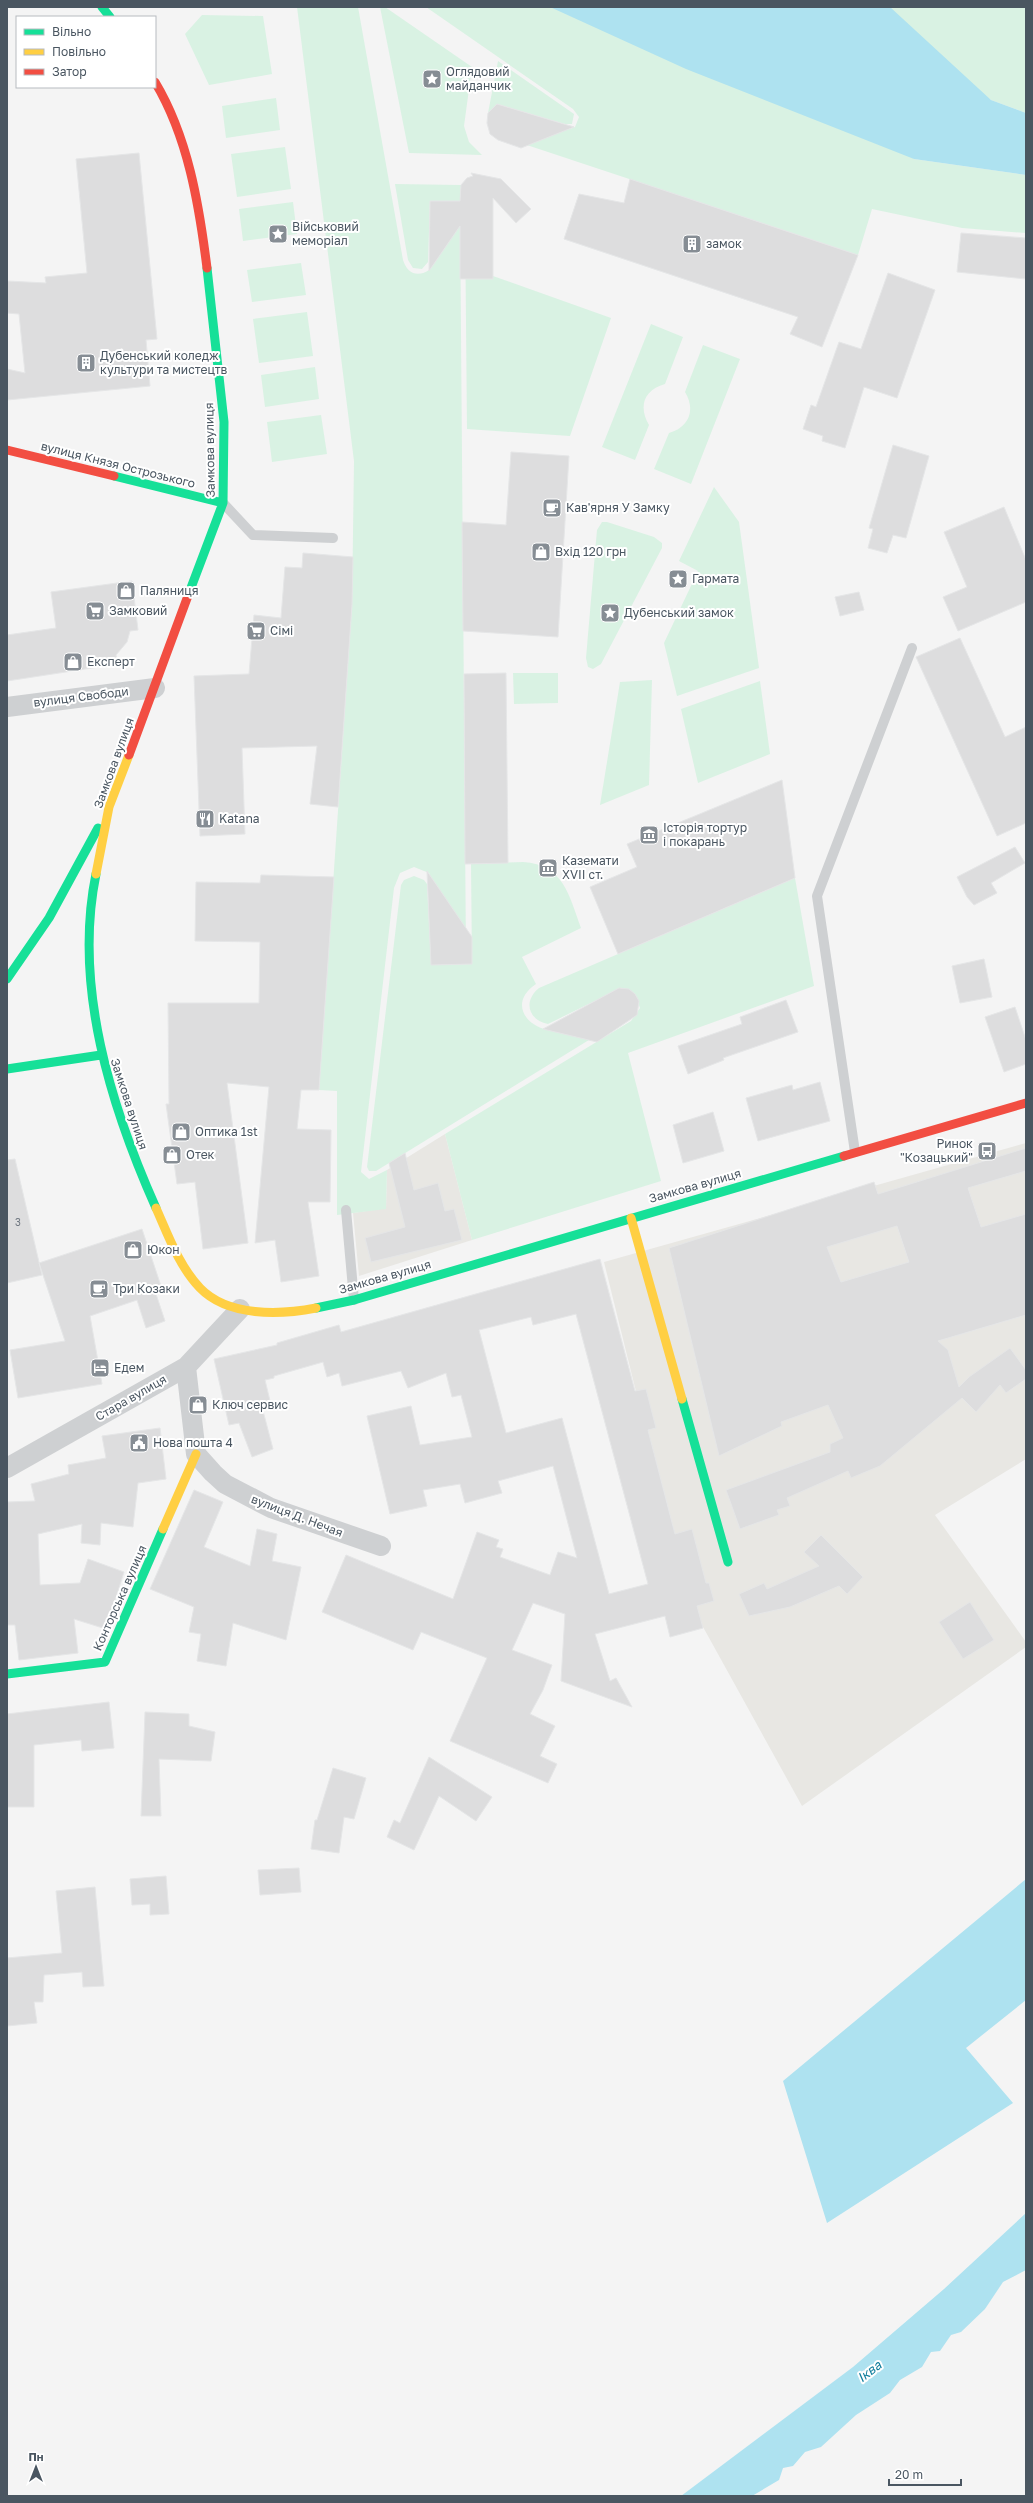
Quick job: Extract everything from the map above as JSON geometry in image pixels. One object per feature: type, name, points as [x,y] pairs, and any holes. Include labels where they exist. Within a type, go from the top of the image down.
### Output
[{"type":"main road","points":[[102,7],[109,16]]},
{"type":"main road","name":"Замкова вулиця","points":[[156,84],[167,102],[190,166],[202,227],[224,422],[223,503],[109,807],[94,882],[90,916],[91,984],[101,1055],[138,1168],[176,1253],[203,1291],[218,1301],[240,1309],[256,1312],[289,1311],[354,1300],[1026,1103]]},
{"type":"main road","name":"вулиця Князя Острозького","points":[[7,450],[223,503]]},
{"type":"main road","points":[[7,979],[49,918],[109,807]]},
{"type":"main road","points":[[7,1068],[101,1055]]},
{"type":"main road","points":[[631,1218],[728,1562]]},
{"type":"main road","name":"Конторська вулиця","points":[[7,1674],[105,1662],[196,1454]]},
{"type":"street","name":"вулиця Свободи","points":[[7,706],[154,688]]},
{"type":"street","name":"Стара вулиця","points":[[7,1468],[186,1367],[240,1309]]},
{"type":"street","points":[[186,1367],[196,1454]]},
{"type":"street","name":"вулиця Д. Нечая","points":[[196,1454],[225,1484],[242,1494],[271,1508],[381,1546]]},
{"type":"lane","points":[[223,503],[254,535],[332,538]]},
{"type":"lane","points":[[855,1152],[817,896],[912,648]]},
{"type":"lane","points":[[346,1210],[354,1300]]},
{"type":"shaded area","points":[[445,1134],[472,1240],[359,1276],[353,1213],[386,1208],[387,1170]]},
{"type":"shaded area","name":"Ринок \"Козацький\"","points":[[1026,1143],[1026,1459],[935,1515],[1026,1642],[1026,1647],[802,1806],[687,1598],[604,1262]]},
{"type":"green space","points":[[297,7],[358,7],[403,260],[410,271],[420,274],[429,270],[460,207],[466,957],[429,873],[414,867],[400,873],[394,888],[361,1172],[369,1179],[387,1170],[386,1209],[337,1215],[337,1091],[319,1090],[352,605],[354,461]]},
{"type":"green space","points":[[380,7],[385,7],[472,67],[464,126],[469,142],[482,155],[409,153]]},
{"type":"green space","points":[[426,7],[791,7],[914,159],[1026,175],[1026,233],[962,228],[872,209],[858,255],[500,136],[570,129],[575,127],[579,117],[573,109]]},
{"type":"green space","points":[[857,7],[1026,7],[1026,113],[991,100]]},
{"type":"green space","points":[[202,15],[263,16],[272,74],[209,85],[185,34]]},
{"type":"green space","points":[[498,61],[574,114],[572,124],[565,124],[497,104],[488,113]]},
{"type":"green space","points":[[276,98],[280,130],[226,138],[222,106]]},
{"type":"green space","points":[[285,147],[291,189],[237,197],[231,154]]},
{"type":"green space","points":[[395,184],[461,185],[460,201],[430,201],[428,262],[422,269],[413,268],[408,260]]},
{"type":"green space","points":[[293,202],[297,234],[243,241],[239,209]]},
{"type":"green space","points":[[465,215],[493,276],[611,318],[570,436],[467,429]]},
{"type":"green space","points":[[301,263],[306,295],[252,302],[247,270]]},
{"type":"green space","points":[[307,312],[313,356],[259,363],[253,319]]},
{"type":"green space","points":[[651,324],[683,337],[665,384],[652,390],[645,400],[644,411],[649,425],[635,460],[602,447]]},
{"type":"green space","points":[[703,345],[740,359],[691,484],[654,469],[669,433],[681,427],[689,417],[690,405],[685,392]]},
{"type":"green space","points":[[315,367],[319,399],[265,407],[261,375]]},
{"type":"green space","points":[[321,415],[327,454],[272,462],[267,422]]},
{"type":"green space","points":[[714,487],[739,522],[759,668],[677,696],[664,643],[698,571],[679,561]]},
{"type":"green space","points":[[602,522],[607,522],[654,537],[662,543],[662,548],[601,664],[593,669],[588,667],[586,658],[597,530]]},
{"type":"green space","points":[[513,673],[558,673],[558,703],[514,704]]},
{"type":"green space","points":[[652,680],[649,785],[600,805],[620,682]]},
{"type":"green space","points":[[760,681],[770,754],[698,783],[681,709]]},
{"type":"green space","points":[[523,862],[537,864],[548,869],[556,876],[568,893],[581,928],[522,957],[536,984],[524,997],[522,1004],[526,1017],[538,1027],[547,1030],[628,1016],[376,1171],[369,1171],[367,1167],[401,885],[404,880],[414,876],[424,880],[427,884],[431,965],[472,964],[471,864]]},
{"type":"green space","points":[[795,878],[814,986],[628,1053],[661,1181],[472,1240],[445,1134],[631,1021],[640,1008],[635,994],[621,988],[548,1024],[536,1019],[532,1014],[530,1004],[534,993],[539,988]]},
{"type":"water","points":[[550,7],[890,7],[991,100],[1026,113],[1026,175],[914,159],[686,69]]},
{"type":"water","points":[[1026,1879],[1026,2000],[966,2048],[1013,2103],[827,2223],[783,2081]]},
{"type":"water","name":"Іква","points":[[1026,2213],[1026,2270],[1003,2282],[985,2309],[961,2332],[951,2335],[940,2351],[931,2352],[922,2367],[900,2380],[890,2393],[856,2415],[821,2447],[805,2452],[793,2466],[783,2468],[779,2480],[752,2496],[681,2496],[853,2367],[944,2289]]},
{"type":"building","points":[[497,104],[574,127],[521,148],[498,140],[490,134],[487,123],[488,113]]},
{"type":"building","points":[[139,153],[157,339],[146,340],[150,386],[7,400],[7,369],[25,373],[19,314],[7,313],[7,281],[46,283],[45,277],[87,273],[76,159]]},
{"type":"building","points":[[471,173],[501,179],[531,209],[516,223],[493,198],[493,279],[460,279],[460,226],[429,271],[430,201],[460,201],[461,185],[467,178],[473,176]]},
{"type":"building","name":"замок","points":[[630,179],[858,255],[822,347],[790,334],[798,317],[564,239],[579,194],[624,203]]},
{"type":"building","points":[[961,233],[1026,238],[1026,279],[957,272]]},
{"type":"building","points":[[888,273],[935,290],[897,398],[864,387],[845,448],[822,441],[823,436],[803,429],[811,405],[816,407],[839,342],[861,349]]},
{"type":"building","points":[[893,445],[929,456],[906,538],[893,535],[887,553],[868,548],[873,529],[869,528]]},
{"type":"building","points":[[511,452],[569,456],[558,637],[463,631],[462,522],[506,525]]},
{"type":"building","points":[[1004,507],[1026,560],[1026,602],[958,631],[943,597],[967,587],[944,532]]},
{"type":"building","points":[[303,553],[353,557],[352,605],[338,807],[310,804],[317,746],[242,748],[245,834],[200,836],[194,676],[249,674],[254,615],[281,618],[285,567],[302,568]]},
{"type":"building","name":"Замковий","points":[[132,581],[138,630],[130,631],[127,642],[116,655],[118,664],[7,681],[7,635],[56,628],[51,592]]},
{"type":"building","points":[[859,592],[864,610],[840,616],[835,597]]},
{"type":"building","points":[[960,638],[1005,737],[1026,727],[1026,823],[997,836],[916,657]]},
{"type":"building","points":[[506,673],[508,863],[465,864],[464,674]]},
{"type":"building","points":[[782,780],[795,878],[618,954],[590,887],[637,867],[627,844]]},
{"type":"building","points":[[1015,847],[1025,863],[991,883],[997,893],[974,905],[967,897],[957,877]]},
{"type":"building","points":[[427,871],[472,937],[472,964],[431,965]]},
{"type":"building","points":[[261,875],[334,877],[319,1090],[301,1090],[297,1129],[331,1130],[330,1202],[308,1202],[319,1276],[281,1282],[275,1240],[255,1243],[269,1087],[227,1083],[248,1243],[203,1249],[195,1182],[177,1184],[166,1104],[169,1104],[168,1003],[259,1003],[260,942],[195,941],[196,882],[260,883]]},
{"type":"building","points":[[984,959],[992,997],[960,1003],[952,966]]},
{"type":"building","points":[[619,988],[629,989],[635,994],[639,1001],[637,1015],[597,1042],[543,1029]]},
{"type":"building","points":[[786,1000],[798,1032],[723,1058],[724,1060],[688,1074],[678,1046],[742,1024],[740,1017]]},
{"type":"building","points":[[1015,1007],[1026,1040],[1026,1064],[1004,1072],[985,1017]]},
{"type":"building","points":[[820,1082],[830,1121],[758,1141],[746,1098],[792,1085],[793,1090]]},
{"type":"building","points":[[713,1112],[724,1151],[683,1163],[673,1125]]},
{"type":"building","points":[[1026,1148],[1026,1171],[968,1188],[981,1227],[1026,1214],[1026,1315],[938,1341],[948,1350],[959,1387],[969,1377],[1010,1348],[1026,1370],[1026,1379],[1006,1393],[1000,1385],[976,1412],[962,1398],[880,1466],[851,1478],[848,1471],[787,1498],[790,1506],[777,1510],[779,1515],[740,1529],[726,1490],[830,1452],[830,1444],[843,1438],[828,1405],[781,1422],[782,1426],[719,1456],[669,1248],[874,1182],[878,1194]],"holes":[[[897,1226],[909,1262],[841,1282],[827,1247]]]},
{"type":"building","points":[[405,1153],[414,1190],[438,1183],[445,1211],[454,1209],[462,1240],[371,1262],[365,1238],[405,1227],[389,1163]]},
{"type":"building","points":[[15,1159],[42,1275],[7,1283],[7,1160]]},
{"type":"building","points":[[142,1229],[163,1292],[156,1294],[165,1321],[146,1328],[137,1300],[90,1316],[102,1384],[18,1398],[10,1350],[65,1341],[39,1263]]},
{"type":"building","points":[[600,1259],[635,1391],[646,1389],[656,1428],[648,1430],[675,1534],[692,1529],[706,1583],[709,1583],[714,1601],[697,1606],[703,1628],[670,1637],[665,1616],[595,1634],[610,1681],[616,1678],[632,1707],[561,1681],[565,1614],[533,1603],[512,1650],[552,1665],[543,1690],[530,1714],[555,1726],[540,1756],[557,1764],[548,1783],[450,1741],[487,1658],[421,1632],[413,1650],[322,1612],[346,1555],[453,1599],[477,1532],[499,1540],[496,1547],[503,1549],[500,1557],[550,1575],[558,1552],[577,1558],[553,1466],[498,1481],[502,1493],[465,1503],[460,1484],[423,1490],[427,1506],[390,1514],[367,1416],[411,1406],[420,1445],[472,1437],[461,1395],[452,1397],[446,1373],[408,1388],[401,1371],[342,1386],[339,1373],[327,1377],[323,1362],[265,1380],[271,1405],[262,1407],[273,1449],[252,1457],[239,1423],[229,1425],[214,1359],[277,1345],[277,1343],[339,1325],[341,1332]],"holes":[[[576,1314],[648,1584],[609,1594],[562,1418],[506,1433],[479,1330],[531,1317],[533,1325]]]},
{"type":"building","points":[[160,1428],[166,1479],[138,1483],[133,1527],[101,1523],[100,1545],[81,1543],[82,1524],[38,1534],[40,1585],[80,1583],[88,1559],[124,1572],[106,1629],[74,1619],[78,1653],[19,1660],[15,1625],[7,1625],[7,1502],[35,1501],[31,1484],[69,1474],[68,1465],[106,1458],[102,1436]]},
{"type":"building","points":[[194,1490],[223,1502],[204,1547],[250,1566],[257,1529],[277,1534],[272,1561],[301,1567],[286,1640],[233,1623],[226,1666],[197,1661],[201,1634],[189,1632],[194,1607],[150,1589]]},
{"type":"building","points":[[821,1535],[863,1577],[847,1594],[839,1586],[790,1607],[749,1616],[739,1594],[764,1583],[767,1589],[819,1566],[804,1552]]},
{"type":"building","points":[[970,1602],[994,1640],[963,1659],[939,1622]]},
{"type":"building","points":[[109,1702],[114,1748],[82,1751],[81,1740],[34,1745],[34,1807],[7,1807],[7,1714]]},
{"type":"building","points":[[145,1712],[189,1714],[189,1726],[215,1732],[211,1761],[159,1759],[161,1816],[141,1816]]},
{"type":"building","points":[[429,1757],[492,1797],[476,1821],[439,1796],[414,1850],[387,1837],[394,1820],[400,1823]]},
{"type":"building","points":[[333,1768],[366,1778],[354,1819],[344,1817],[339,1853],[311,1849],[315,1820],[317,1820]]},
{"type":"building","points":[[299,1868],[301,1892],[260,1895],[258,1870]]},
{"type":"building","points":[[166,1876],[169,1914],[150,1915],[150,1904],[132,1905],[130,1879]]},
{"type":"building","points":[[95,1887],[104,1986],[83,1987],[82,1972],[44,1975],[43,2002],[34,2002],[37,2023],[7,2026],[7,1958],[62,1953],[56,1891]]},
{"type":"traffic: fast","points":[[102,7],[109,16]]},
{"type":"traffic: fast","points":[[189,593],[223,503],[224,422],[207,268]]},
{"type":"traffic: fast","points":[[114,476],[223,503]]},
{"type":"traffic: fast","points":[[7,979],[49,918],[98,828]]},
{"type":"traffic: fast","points":[[96,874],[90,916],[89,959],[93,1002],[100,1045],[124,1129],[156,1208]]},
{"type":"traffic: fast","points":[[7,1069],[101,1055]]},
{"type":"traffic: fast","points":[[316,1308],[354,1300],[844,1156]]},
{"type":"traffic: fast","points":[[682,1399],[728,1562]]},
{"type":"traffic: fast","points":[[7,1674],[105,1662],[163,1529]]},
{"type":"traffic: slow","points":[[96,874],[109,807],[129,755]]},
{"type":"traffic: slow","points":[[156,1208],[186,1270],[200,1288],[212,1297],[225,1304],[255,1312],[287,1312],[316,1308]]},
{"type":"traffic: slow","points":[[631,1218],[682,1399]]},
{"type":"traffic: slow","points":[[163,1529],[196,1454]]},
{"type":"traffic: jam","points":[[156,84],[176,125],[184,148],[196,196],[207,268]]},
{"type":"traffic: jam","points":[[7,450],[114,476]]},
{"type":"traffic: jam","points":[[129,755],[189,593]]},
{"type":"traffic: jam","points":[[844,1156],[1026,1103]]},
{"type":"place","name":"Оглядовий майданчик","points":[[432,79]]},
{"type":"place","name":"Військовий меморіал","points":[[278,234]]},
{"type":"place","name":"замок","points":[[692,244]]},
{"type":"place","name":"Дубенський коледж культури та мистецтв","points":[[86,363]]},
{"type":"place","name":"Кав'ярня У Замку","points":[[552,508]]},
{"type":"place","name":"Вхід 120 грн","points":[[541,552]]},
{"type":"place","name":"Гармата","points":[[678,579]]},
{"type":"place","name":"Паляниця","points":[[126,591]]},
{"type":"place","name":"Замковий","points":[[95,611]]},
{"type":"place","name":"Дубенський замок","points":[[610,613]]},
{"type":"place","name":"Сімі","points":[[256,631]]},
{"type":"place","name":"Експерт","points":[[73,662]]},
{"type":"place","name":"Katana","points":[[205,819]]},
{"type":"place","name":"Історія тортур і покарань","points":[[649,835]]},
{"type":"place","name":"Каземати XVII ст.","points":[[548,868]]},
{"type":"place","name":"Оптика 1st","points":[[181,1132]]},
{"type":"place","name":"Ринок \"Козацький\"","points":[[987,1151]]},
{"type":"place","name":"Отек","points":[[172,1155]]},
{"type":"place","name":"Юкон","points":[[133,1250]]},
{"type":"place","name":"Три Козаки","points":[[99,1289]]},
{"type":"place","name":"Едем","points":[[100,1368]]},
{"type":"place","name":"Ключ сервис","points":[[198,1405]]},
{"type":"place","name":"Нова пошта 4","points":[[139,1443]]}]
